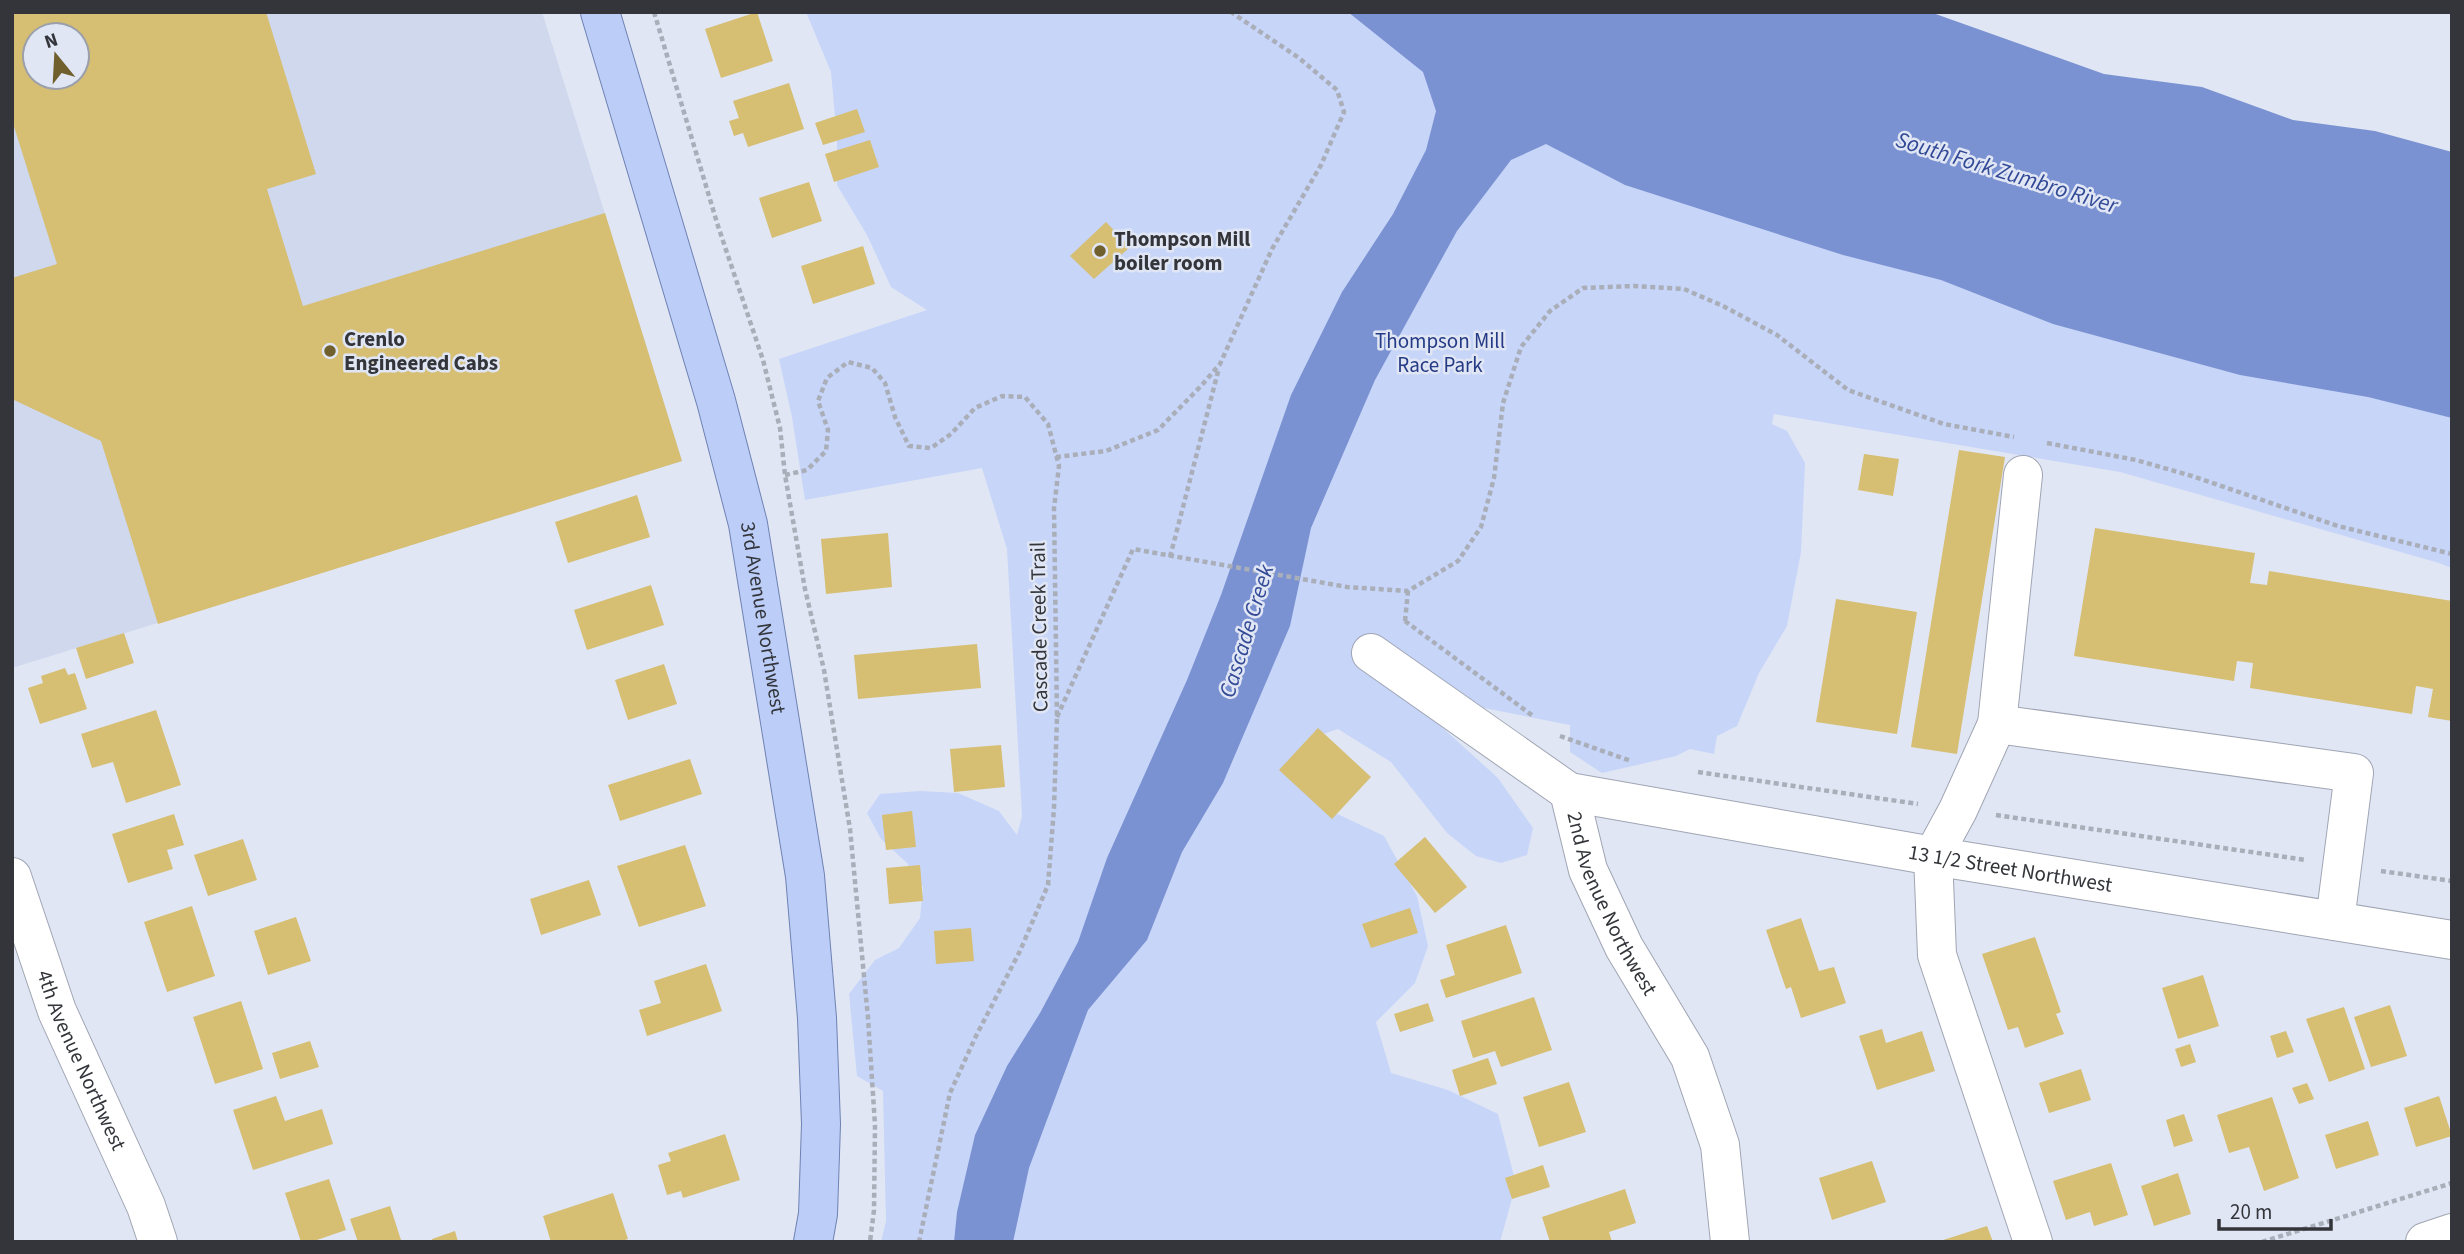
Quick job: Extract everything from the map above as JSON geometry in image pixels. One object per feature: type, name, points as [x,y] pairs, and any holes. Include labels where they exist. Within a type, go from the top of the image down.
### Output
[{"type":"main road","name":"3rd Avenue Northwest","points":[[600,12],[716,401],[748,524],[806,889],[817,1018],[821,1124],[818,1213],[813,1242]]},
{"type":"street","points":[[2024,457],[1997,724],[1958,810],[1933,856],[1937,956],[2033,1242]]},
{"type":"street","name":"2nd Avenue Northwest","points":[[1371,653],[1569,792],[1588,870],[1624,947],[1690,1057],[1720,1145],[1730,1242]]},
{"type":"street","points":[[1997,724],[2354,773],[2335,921]]},
{"type":"street","name":"13 1/2 Street Northwest","points":[[1569,792],[1933,856],[2452,940]]},
{"type":"street","name":"4th Avenue Northwest","points":[[12,877],[57,1011],[146,1206],[158,1242]]},
{"type":"street","points":[[2425,1242],[2452,1233]]},
{"type":"path","name":"Cascade Creek Trail","points":[[654,12],[718,226],[763,360],[780,428],[785,475],[807,470],[826,452],[828,430],[818,401],[827,378],[848,362],[873,368],[885,383],[895,417],[909,446],[931,448],[951,434],[975,408],[1002,396],[1025,397],[1048,424],[1059,466],[1054,508],[1057,717],[1048,885],[1020,951],[950,1093],[919,1242]]},
{"type":"path","points":[[1170,556],[1220,364],[1272,249],[1321,165],[1344,112],[1337,90],[1299,58],[1231,12]]},
{"type":"path","points":[[1057,717],[1133,550],[1347,587],[1408,591],[1458,561],[1481,527],[1494,478],[1503,403],[1521,347],[1550,311],[1583,288],[1634,286],[1684,289],[1777,335],[1849,390],[1944,424],[2024,457]]},
{"type":"path","points":[[1056,457],[1106,451],[1158,430],[1220,364]]},
{"type":"path","points":[[2040,442],[2136,460],[2192,476],[2338,526],[2452,554]]},
{"type":"path","points":[[1405,621],[1537,719]]},
{"type":"path","points":[[1559,735],[1637,764]]},
{"type":"path","points":[[1690,771],[2452,881]]},
{"type":"path","points":[[2262,1242],[2452,1183]]},
{"type":"shaded area","name":"Crenlo Engineered Cabs","points":[[12,12],[542,12],[682,461],[12,668]]},
{"type":"green space","name":"Thompson Mill Race Park","points":[[806,12],[1571,12],[2452,307],[2452,568],[2120,472],[1774,414],[1772,424],[1787,431],[1805,463],[1801,552],[1787,626],[1759,673],[1737,726],[1717,736],[1714,754],[1690,749],[1676,756],[1602,773],[1570,752],[1570,725],[1403,692],[1498,778],[1533,828],[1527,855],[1501,863],[1476,856],[1447,833],[1391,762],[1338,729],[1306,740],[1298,778],[1329,810],[1384,836],[1417,896],[1428,946],[1415,983],[1376,1022],[1391,1073],[1448,1090],[1498,1114],[1516,1184],[1500,1242],[881,1242],[886,1221],[883,1091],[857,1076],[849,994],[875,960],[899,948],[920,918],[923,887],[907,863],[881,839],[867,813],[880,794],[920,791],[958,793],[999,811],[1017,835],[1022,816],[1007,549],[982,468],[805,500],[792,417],[779,359],[927,310],[891,287],[867,235],[837,185],[837,139],[831,72]]},
{"type":"water","points":[[1348,12],[1930,12],[2104,74],[2202,87],[2293,120],[2375,131],[2452,152],[2452,418],[2368,397],[2240,375],[2053,324],[1941,280],[1843,255],[1625,185],[1546,144],[1511,160],[1457,231],[1375,380],[1311,528],[1290,626],[1223,783],[1182,852],[1147,940],[1088,1010],[1029,1168],[1013,1242],[954,1242],[957,1212],[975,1135],[1007,1066],[1040,1013],[1078,942],[1107,858],[1187,680],[1221,595],[1291,395],[1342,292],[1393,214],[1426,150],[1436,111],[1423,72]]},
{"type":"building","name":"Crenlo Engineered Cabs","points":[[12,12],[266,12],[316,174],[267,189],[303,306],[605,213],[682,461],[158,624],[101,441],[14,400],[12,395],[12,278],[57,264],[12,120]]},
{"type":"building","points":[[757,12],[773,61],[721,78],[705,29]]},
{"type":"building","points":[[789,83],[804,129],[748,147],[743,133],[734,136],[729,121],[739,118],[733,101]]},
{"type":"building","points":[[857,109],[865,132],[823,145],[815,123]]},
{"type":"building","points":[[870,140],[879,167],[834,182],[825,154]]},
{"type":"building","points":[[809,182],[822,221],[772,238],[759,198]]},
{"type":"building","name":"Thompson Mill boiler room","points":[[1106,222],[1130,247],[1094,279],[1070,256]]},
{"type":"building","points":[[863,246],[875,284],[813,304],[801,266]]},
{"type":"building","points":[[1959,450],[2005,457],[1957,754],[1911,747]]},
{"type":"building","points":[[1864,454],[1899,459],[1893,496],[1858,490]]},
{"type":"building","points":[[637,495],[650,537],[568,563],[555,522]]},
{"type":"building","points":[[2095,528],[2255,553],[2250,583],[2267,585],[2269,571],[2452,601],[2452,721],[2428,717],[2433,689],[2416,686],[2412,714],[2250,688],[2253,663],[2237,661],[2234,681],[2074,656]]},
{"type":"building","points":[[888,533],[892,587],[826,594],[821,539]]},
{"type":"building","points":[[651,585],[664,625],[587,650],[574,610]]},
{"type":"building","points":[[1836,599],[1917,612],[1897,734],[1816,722]]},
{"type":"building","points":[[124,633],[134,663],[86,679],[76,648]]},
{"type":"building","points":[[977,644],[981,688],[858,699],[854,655]]},
{"type":"building","points":[[664,664],[677,704],[628,720],[615,680]]},
{"type":"building","points":[[65,668],[68,675],[75,673],[87,709],[40,724],[28,688],[43,683],[41,676]]},
{"type":"building","points":[[156,710],[181,785],[126,803],[113,762],[92,768],[81,734]]},
{"type":"building","points":[[1318,728],[1371,777],[1332,819],[1279,770]]},
{"type":"building","points":[[1001,745],[1005,787],[954,792],[950,749]]},
{"type":"building","points":[[690,759],[702,794],[620,821],[608,785]]},
{"type":"building","points":[[912,811],[916,847],[886,850],[882,815]]},
{"type":"building","points":[[174,814],[184,845],[167,850],[173,869],[128,883],[112,834]]},
{"type":"building","points":[[1425,837],[1467,887],[1435,913],[1394,864]]},
{"type":"building","points":[[243,839],[257,880],[208,896],[194,855]]},
{"type":"building","points":[[685,845],[706,906],[639,927],[617,866]]},
{"type":"building","points":[[920,865],[923,901],[889,904],[886,868]]},
{"type":"building","points":[[589,880],[601,915],[541,935],[530,899]]},
{"type":"building","points":[[192,906],[215,976],[167,992],[144,922]]},
{"type":"building","points":[[1410,908],[1418,933],[1371,948],[1362,924]]},
{"type":"building","points":[[296,917],[311,961],[268,975],[254,931]]},
{"type":"building","points":[[1801,918],[1819,971],[1834,967],[1846,1003],[1801,1018],[1791,987],[1786,989],[1766,930]]},
{"type":"building","points":[[1506,925],[1522,973],[1446,998],[1440,980],[1455,975],[1446,945]]},
{"type":"building","points":[[971,928],[974,961],[936,964],[934,931]]},
{"type":"building","points":[[2035,937],[2061,1012],[2056,1014],[2064,1034],[2025,1048],[2018,1027],[2008,1030],[1982,954]]},
{"type":"building","points":[[706,964],[722,1011],[647,1036],[639,1010],[661,1003],[654,981]]},
{"type":"building","points":[[2203,975],[2219,1026],[2178,1039],[2162,988]]},
{"type":"building","points":[[1534,997],[1552,1050],[1501,1067],[1495,1051],[1473,1058],[1461,1021]]},
{"type":"building","points":[[241,1001],[263,1069],[215,1084],[193,1017]]},
{"type":"building","points":[[1428,1003],[1434,1021],[1400,1032],[1394,1014]]},
{"type":"building","points":[[2390,1005],[2407,1056],[2371,1067],[2354,1017]]},
{"type":"building","points":[[2344,1007],[2365,1069],[2329,1082],[2306,1019]]},
{"type":"building","points":[[1882,1029],[1886,1043],[1922,1031],[1935,1071],[1877,1090],[1859,1036]]},
{"type":"building","points":[[2286,1031],[2294,1052],[2277,1058],[2270,1036]]},
{"type":"building","points":[[310,1041],[319,1067],[280,1079],[272,1053]]},
{"type":"building","points":[[2190,1044],[2196,1062],[2181,1067],[2175,1049]]},
{"type":"building","points":[[1488,1058],[1497,1084],[1460,1096],[1452,1070]]},
{"type":"building","points":[[2081,1069],[2091,1100],[2049,1113],[2039,1083]]},
{"type":"building","points":[[1569,1082],[1586,1132],[1539,1147],[1523,1097]]},
{"type":"building","points":[[2307,1083],[2314,1099],[2299,1104],[2292,1088]]},
{"type":"building","points":[[276,1096],[285,1121],[322,1109],[333,1144],[253,1170],[233,1110]]},
{"type":"building","points":[[2439,1096],[2452,1136],[2416,1147],[2404,1108]]},
{"type":"building","points":[[2272,1097],[2299,1178],[2264,1191],[2249,1147],[2229,1153],[2217,1115]]},
{"type":"building","points":[[2184,1114],[2193,1141],[2174,1147],[2166,1120]]},
{"type":"building","points":[[2368,1121],[2379,1155],[2336,1169],[2325,1135]]},
{"type":"building","points":[[725,1134],[740,1180],[683,1198],[681,1191],[667,1195],[658,1165],[671,1161],[668,1153]]},
{"type":"building","points":[[1872,1161],[1886,1202],[1832,1220],[1819,1178]]},
{"type":"building","points":[[2111,1163],[2128,1215],[2094,1226],[2090,1212],[2066,1220],[2053,1181]]},
{"type":"building","points":[[1543,1165],[1550,1187],[1512,1199],[1505,1178]]},
{"type":"building","points":[[2178,1173],[2191,1214],[2154,1226],[2141,1186]]},
{"type":"building","points":[[329,1179],[346,1230],[311,1242],[301,1242],[285,1193]]},
{"type":"building","points":[[1625,1189],[1636,1223],[1609,1232],[1612,1242],[1550,1242],[1542,1217]]},
{"type":"building","points":[[613,1193],[628,1239],[619,1242],[551,1242],[543,1216]]},
{"type":"building","points":[[390,1206],[401,1240],[358,1242],[350,1219]]},
{"type":"building","points":[[1987,1226],[1993,1242],[1940,1242],[1940,1241]]},
{"type":"building","points":[[455,1231],[458,1242],[433,1242],[432,1239]]},
{"type":"place","name":"Thompson Mill boiler room","points":[[1100,251]]},
{"type":"place","name":"Crenlo Engineered Cabs","points":[[330,351]]},
{"type":"water label","name":"South Fork Zumbro River","points":[[2007,172]]},
{"type":"water label","name":"Cascade Creek","points":[[1246,631]]}]
